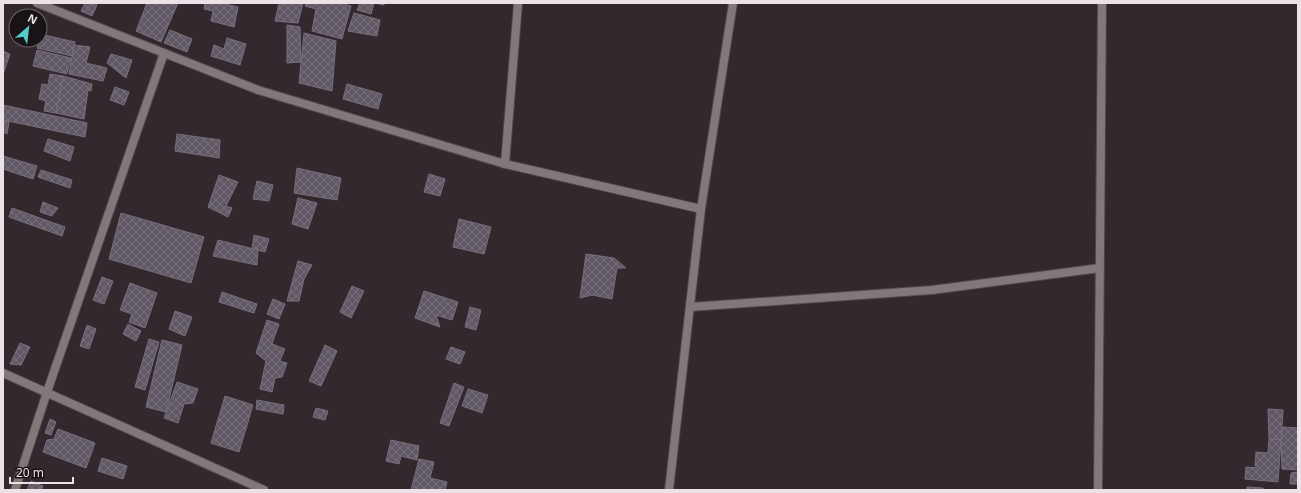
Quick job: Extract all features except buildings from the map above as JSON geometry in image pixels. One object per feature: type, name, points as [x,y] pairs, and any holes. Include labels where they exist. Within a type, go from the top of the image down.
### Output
[{"type":"street","points":[[37,3],[258,90],[505,164],[701,209]]},
{"type":"street","points":[[505,164],[518,3]]},
{"type":"street","points":[[670,490],[701,209],[733,3]]},
{"type":"street","points":[[1098,490],[1102,3]]},
{"type":"street","points":[[15,490],[47,392],[164,53]]},
{"type":"street","points":[[690,307],[932,290],[1100,268]]},
{"type":"street","points":[[3,373],[264,490]]}]
